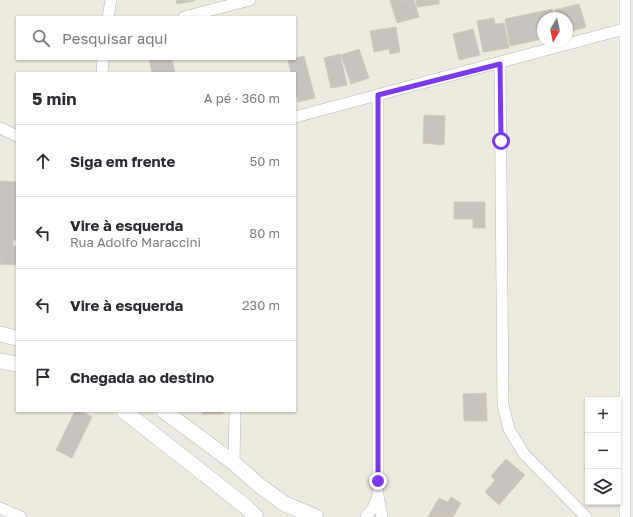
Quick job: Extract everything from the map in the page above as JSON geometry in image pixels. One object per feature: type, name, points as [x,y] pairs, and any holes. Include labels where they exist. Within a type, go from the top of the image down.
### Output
[{"type":"main road","points":[[0,334],[16,338]]},
{"type":"main road","points":[[0,360],[16,364]]},
{"type":"main road","points":[[125,412],[148,428],[246,507],[256,517]]},
{"type":"main road","points":[[165,412],[234,463],[260,486],[285,504],[316,517]]},
{"type":"street","points":[[108,16],[111,0]]},
{"type":"street","points":[[188,16],[250,0]]},
{"type":"street","points":[[625,0],[624,30],[629,389],[625,517]]},
{"type":"street","points":[[296,117],[624,30]]},
{"type":"street","points":[[102,72],[103,60]]},
{"type":"street","points":[[500,64],[503,405],[509,429],[524,454],[586,517]]},
{"type":"street","points":[[378,95],[378,496],[382,517]]},
{"type":"street","points":[[0,128],[16,136]]},
{"type":"street","points":[[234,463],[235,412]]},
{"type":"street","points":[[366,517],[373,508],[378,496]]},
{"type":"street","points":[[0,508],[21,517]]},
{"type":"building","points":[[176,0],[194,0],[195,1],[177,4]]},
{"type":"building","points":[[390,0],[414,0],[419,17],[397,23]]},
{"type":"building","points":[[416,0],[439,0],[439,4],[417,7]]},
{"type":"building","points":[[579,4],[586,27],[573,31],[573,12],[556,12],[555,10]]},
{"type":"building","points":[[552,9],[553,12],[538,12]]},
{"type":"building","points":[[537,12],[537,40],[510,46],[505,19]]},
{"type":"building","points":[[494,18],[495,24],[504,23],[509,48],[483,52],[477,21]]},
{"type":"building","points":[[396,27],[400,52],[390,54],[389,49],[374,52],[370,31]]},
{"type":"building","points":[[473,29],[480,55],[459,60],[453,34]]},
{"type":"building","points":[[359,49],[369,78],[351,84],[341,55]]},
{"type":"building","points":[[340,54],[347,85],[331,88],[324,58]]},
{"type":"building","points":[[304,56],[315,98],[298,102],[296,93],[296,72],[291,72],[288,60],[296,60],[296,58]]},
{"type":"building","points":[[149,60],[172,60],[175,72],[152,72]]},
{"type":"building","points":[[424,115],[445,116],[444,145],[423,143]]},
{"type":"building","points":[[0,181],[16,182],[16,240],[13,240],[13,246],[16,247],[16,265],[0,264]]},
{"type":"building","points":[[454,202],[485,202],[485,228],[473,228],[473,219],[454,219]]},
{"type":"building","points":[[486,393],[487,421],[464,421],[463,394]]},
{"type":"building","points":[[75,412],[82,412],[92,417],[72,458],[56,450]]},
{"type":"building","points":[[203,412],[223,412],[223,414],[203,414]]},
{"type":"building","points":[[506,459],[525,475],[499,505],[485,492],[495,480],[491,476]]},
{"type":"building","points":[[451,497],[461,503],[453,517],[428,517],[439,498],[448,502]]},
{"type":"route","points":[[378,481],[378,95],[500,64],[501,141]]}]
